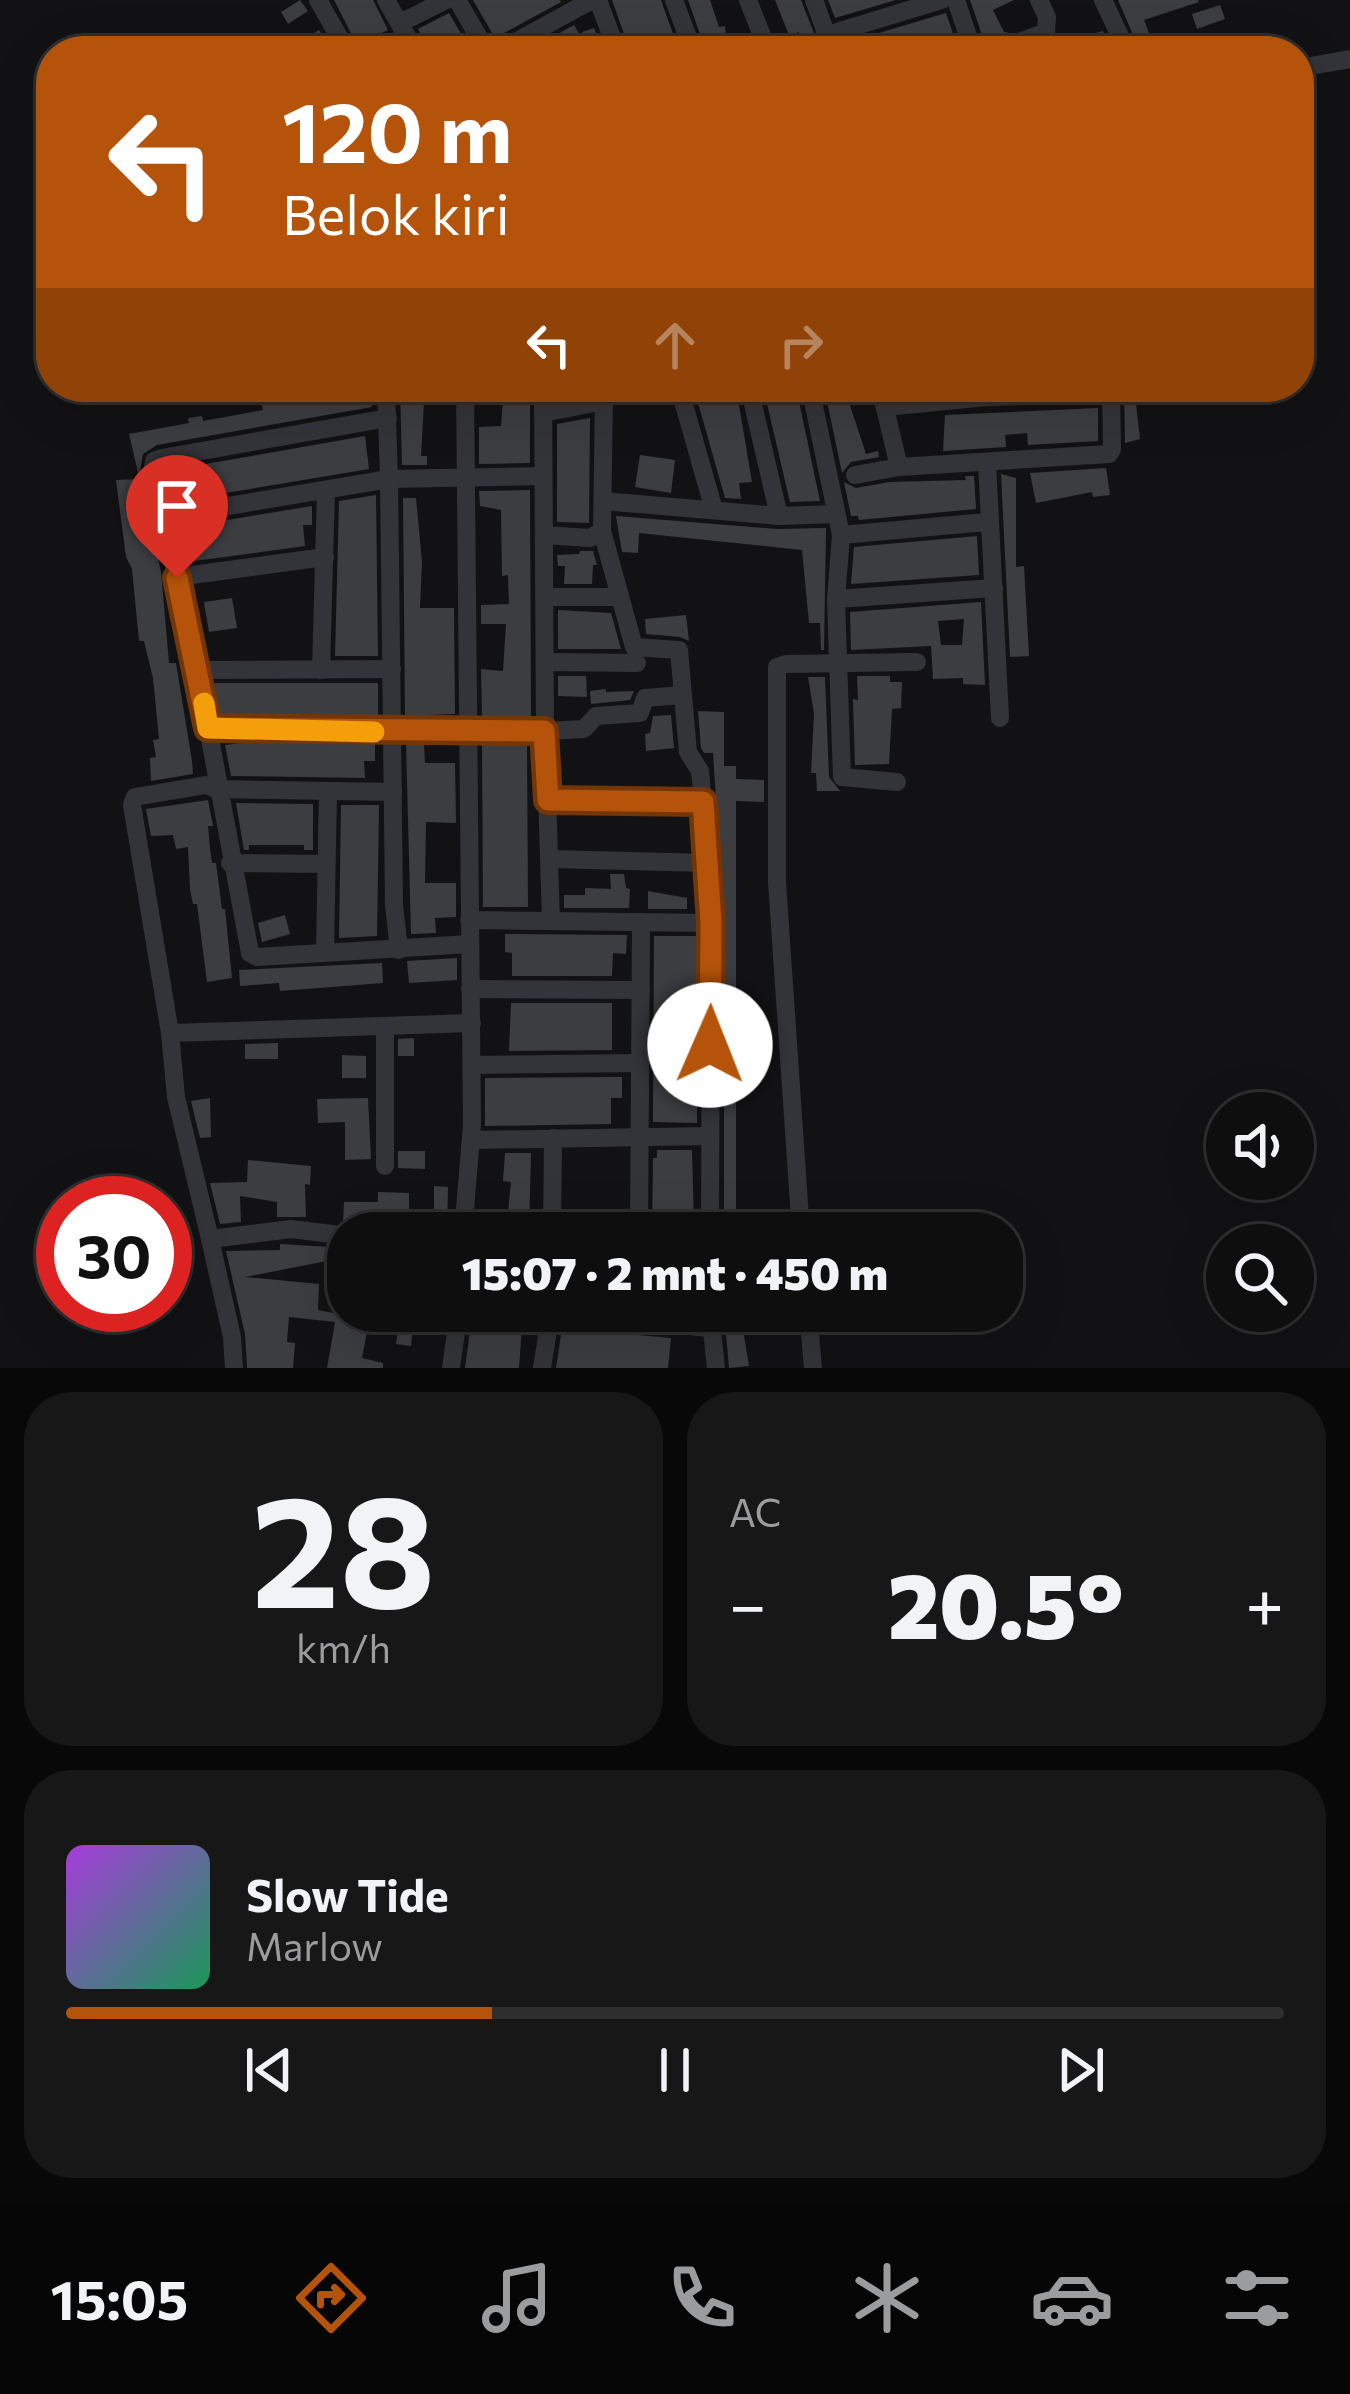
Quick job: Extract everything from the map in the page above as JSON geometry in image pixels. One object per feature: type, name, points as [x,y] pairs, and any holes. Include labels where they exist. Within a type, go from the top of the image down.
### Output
[{"type":"street","points":[[318,0],[338,36]]},
{"type":"street","points":[[386,0],[407,36],[446,0]]},
{"type":"street","points":[[457,0],[478,36]]},
{"type":"street","points":[[527,36],[595,0],[610,36]]},
{"type":"street","points":[[674,0],[687,36]]},
{"type":"street","points":[[748,0],[762,36]]},
{"type":"street","points":[[814,0],[828,36]]},
{"type":"street","points":[[842,36],[881,9],[942,0]]},
{"type":"street","points":[[956,0],[968,36]]},
{"type":"street","points":[[1035,36],[1046,32],[1047,17],[1039,0]]},
{"type":"street","points":[[1103,0],[1120,36]]},
{"type":"street","points":[[1314,65],[1350,58]]},
{"type":"street","points":[[387,402],[394,905],[399,950]]},
{"type":"street","points":[[465,402],[472,1140],[465,1212]]},
{"type":"street","points":[[543,402],[544,731],[551,921]]},
{"type":"street","points":[[543,413],[595,402]]},
{"type":"street","points":[[604,402],[602,530],[639,662]]},
{"type":"street","points":[[684,402],[714,510]]},
{"type":"street","points":[[752,402],[779,516]]},
{"type":"street","points":[[813,402],[841,535],[836,599],[842,778],[896,782]]},
{"type":"street","points":[[884,402],[898,466]]},
{"type":"street","points":[[855,475],[898,466],[1108,454],[1112,449],[1112,402]]},
{"type":"street","points":[[388,418],[158,459],[152,475],[197,670],[250,953],[257,957],[470,944]]},
{"type":"street","points":[[987,463],[1000,718]]},
{"type":"street","points":[[162,517],[389,479],[543,476]]},
{"type":"street","points":[[321,670],[326,491]]},
{"type":"street","points":[[603,501],[779,516],[836,514]]},
{"type":"street","points":[[841,535],[987,522]]},
{"type":"street","points":[[544,535],[590,538],[602,530]]},
{"type":"street","points":[[177,578],[325,557]]},
{"type":"street","points":[[836,599],[994,588]]},
{"type":"street","points":[[545,597],[620,597]]},
{"type":"street","points":[[546,662],[639,662],[679,650],[688,752],[700,771],[708,863],[710,1212]]},
{"type":"street","points":[[800,1212],[777,882],[776,671],[781,664],[917,662]]},
{"type":"street","points":[[197,670],[392,669]]},
{"type":"street","points":[[208,728],[584,729],[596,716],[640,713],[645,698],[682,695]]},
{"type":"street","points":[[234,1368],[232,1337],[176,1097],[133,800],[136,795],[203,785],[393,793]]},
{"type":"street","points":[[325,952],[328,791]]},
{"type":"street","points":[[548,800],[703,802]]},
{"type":"street","points":[[550,860],[708,863]]},
{"type":"street","points":[[230,863],[326,864]]},
{"type":"street","points":[[470,920],[711,923]]},
{"type":"street","points":[[639,1212],[641,922]]},
{"type":"street","points":[[470,989],[641,990]]},
{"type":"street","points":[[170,1034],[472,1023]]},
{"type":"street","points":[[385,1026],[385,1166]]},
{"type":"street","points":[[472,1065],[640,1064]]},
{"type":"street","points":[[472,1140],[709,1136]]},
{"type":"street","points":[[552,1212],[553,1138]]},
{"type":"street","points":[[210,1239],[291,1229],[327,1233]]},
{"type":"street","points":[[451,1368],[457,1332]]},
{"type":"street","points":[[542,1368],[547,1332]]},
{"type":"street","points":[[712,1332],[716,1368]]},
{"type":"street","points":[[810,1332],[813,1368]]},
{"type":"building","points":[[300,0],[308,11],[288,24],[281,12]]},
{"type":"building","points":[[334,0],[373,0],[388,30],[375,36],[352,36]]},
{"type":"building","points":[[473,0],[560,0],[499,36],[494,36]]},
{"type":"building","points":[[612,0],[661,0],[674,36],[625,36]]},
{"type":"building","points":[[688,0],[710,0],[719,27],[725,26],[726,36],[701,36]]},
{"type":"building","points":[[775,0],[801,0],[815,36],[789,35]]},
{"type":"building","points":[[828,0],[896,0],[835,18]]},
{"type":"building","points":[[970,0],[1014,0],[993,10],[1008,32],[982,36]]},
{"type":"building","points":[[1118,0],[1198,0],[1144,20],[1150,36],[1134,36]]},
{"type":"building","points":[[1220,5],[1225,19],[1197,29],[1192,14]]},
{"type":"building","points":[[449,13],[462,36],[421,36],[418,29]]},
{"type":"building","points":[[946,13],[954,36],[869,36]]},
{"type":"building","points":[[574,25],[580,35],[578,36],[554,36]]},
{"type":"building","points":[[261,402],[371,402],[372,407],[157,445],[143,454],[139,477],[129,434],[189,423],[188,418],[202,416],[203,421],[263,410]]},
{"type":"building","points":[[400,402],[452,402],[424,403],[421,456],[427,456],[427,465],[402,465]]},
{"type":"building","points":[[503,402],[530,402],[530,463],[479,464],[479,427],[501,426]]},
{"type":"building","points":[[739,402],[752,482],[739,483],[741,499],[725,498],[698,403]]},
{"type":"building","points":[[767,402],[799,402],[820,501],[790,502]]},
{"type":"building","points":[[827,402],[849,402],[866,454],[878,451],[879,457],[851,462],[842,473]]},
{"type":"building","points":[[1124,402],[1136,402],[1140,439],[1125,443]]},
{"type":"building","points":[[1098,408],[1098,441],[1028,445],[1027,433],[1005,435],[1006,447],[943,451],[945,415]]},
{"type":"building","points":[[590,418],[589,523],[557,522],[557,424]]},
{"type":"building","points":[[365,436],[369,469],[172,502],[166,471]]},
{"type":"building","points":[[640,455],[675,460],[671,493],[635,487]]},
{"type":"building","points":[[1106,468],[1110,495],[1093,497],[1092,492],[1036,503],[1030,473]]},
{"type":"building","points":[[1001,474],[1016,478],[1016,567],[1024,566],[1029,656],[1010,657]]},
{"type":"building","points":[[965,476],[974,476],[976,509],[859,520],[851,516],[844,482],[856,488],[966,480]]},
{"type":"building","points":[[139,479],[149,544],[155,544],[161,572],[169,663],[176,663],[193,774],[151,781],[150,758],[156,757],[153,740],[159,739],[153,678],[144,641],[139,641],[116,480]]},
{"type":"building","points":[[530,490],[531,717],[482,717],[481,669],[503,671],[506,624],[481,624],[481,605],[509,604],[508,575],[502,576],[501,510],[480,506],[479,491]]},
{"type":"building","points":[[376,495],[378,656],[335,656],[339,501]]},
{"type":"building","points":[[403,498],[416,498],[422,562],[420,608],[454,608],[455,714],[405,716]]},
{"type":"building","points":[[312,506],[312,525],[303,525],[305,546],[187,562],[179,528]]},
{"type":"building","points":[[616,516],[778,529],[826,528],[824,650],[820,623],[809,623],[802,550],[639,533],[638,553],[622,552]]},
{"type":"building","points":[[977,536],[979,575],[851,584],[854,547]]},
{"type":"building","points":[[593,551],[597,565],[593,565],[592,584],[564,584],[565,566],[558,566],[557,555]]},
{"type":"building","points":[[232,598],[237,628],[209,632],[204,602]]},
{"type":"building","points":[[981,602],[985,685],[963,684],[963,678],[933,679],[931,646],[851,650],[850,612]],"holes":[[[964,619],[962,645],[941,645],[938,621]]]},
{"type":"building","points":[[558,610],[611,613],[621,649],[558,649]]},
{"type":"building","points":[[686,615],[689,641],[646,634],[645,619]]},
{"type":"building","points":[[558,676],[586,676],[587,697],[558,696]]},
{"type":"building","points":[[857,676],[890,676],[890,682],[902,682],[901,708],[892,709],[889,764],[855,765]]},
{"type":"building","points":[[808,677],[825,677],[829,777],[840,791],[817,791],[816,773],[811,773],[814,714]]},
{"type":"building","points":[[213,683],[378,683],[378,716],[219,715]]},
{"type":"building","points":[[590,691],[634,691],[630,700],[591,704]]},
{"type":"building","points":[[698,711],[724,712],[724,766],[736,766],[736,779],[764,780],[764,802],[736,801],[736,1212],[724,1212],[724,922],[713,753],[701,748]]},
{"type":"building","points":[[671,715],[674,748],[646,751],[645,734],[650,733],[653,716]]},
{"type":"building","points":[[375,743],[375,761],[364,761],[365,778],[231,776],[225,745]]},
{"type":"building","points":[[406,743],[424,743],[425,763],[455,763],[456,823],[426,822],[425,883],[456,883],[456,917],[435,918],[436,933],[411,934]]},
{"type":"building","points":[[482,744],[527,744],[528,907],[483,907]]},
{"type":"building","points":[[208,800],[212,863],[216,863],[225,909],[232,978],[207,982],[197,904],[193,904],[190,889],[188,847],[176,849],[173,835],[151,836],[146,809]]},
{"type":"building","points":[[236,803],[313,804],[313,850],[304,850],[304,845],[249,845],[244,850]]},
{"type":"building","points":[[341,805],[379,805],[377,936],[339,938]]},
{"type":"building","points":[[610,874],[624,874],[630,889],[629,908],[564,908],[564,895],[585,895],[585,888],[611,889]]},
{"type":"building","points":[[648,891],[687,898],[687,909],[648,909]]},
{"type":"building","points":[[285,915],[290,934],[262,942],[258,923]]},
{"type":"building","points":[[505,934],[627,935],[626,954],[613,953],[612,976],[512,976],[512,953],[505,952]]},
{"type":"building","points":[[654,936],[697,936],[697,1123],[653,1122]]},
{"type":"building","points":[[457,958],[457,980],[409,983],[407,961]]},
{"type":"building","points":[[382,963],[383,983],[280,991],[279,983],[240,986],[239,970]]},
{"type":"building","points":[[511,1003],[612,1003],[612,1050],[509,1051]]},
{"type":"building","points":[[414,1038],[414,1056],[398,1056],[398,1039]]},
{"type":"building","points":[[278,1043],[278,1059],[245,1059],[245,1044]]},
{"type":"building","points":[[342,1055],[366,1056],[366,1078],[342,1078]]},
{"type":"building","points":[[622,1077],[622,1098],[611,1098],[611,1124],[485,1126],[485,1078]]},
{"type":"building","points":[[210,1098],[211,1137],[200,1138],[191,1101]]},
{"type":"building","points":[[368,1098],[371,1159],[345,1160],[345,1122],[318,1123],[317,1099]]},
{"type":"building","points":[[657,1150],[692,1150],[694,1212],[652,1212],[653,1158]]},
{"type":"building","points":[[398,1151],[425,1151],[425,1169],[398,1168]]},
{"type":"building","points":[[505,1153],[531,1153],[530,1212],[508,1212],[511,1182],[503,1181]]},
{"type":"building","points":[[248,1160],[311,1166],[310,1185],[305,1184],[306,1217],[277,1217],[277,1202],[240,1196],[241,1222],[220,1224],[210,1183],[247,1182]]},
{"type":"building","points":[[434,1186],[448,1187],[447,1212],[344,1212],[344,1202],[378,1202],[378,1192],[409,1193],[409,1209],[434,1210]]},
{"type":"building","points":[[280,1244],[327,1247],[327,1261],[245,1277],[319,1284],[318,1310],[327,1312],[327,1321],[289,1317],[287,1342],[295,1343],[293,1368],[247,1368],[245,1334],[226,1251],[280,1250]]},
{"type":"building","points":[[333,1332],[367,1332],[362,1358],[383,1363],[383,1368],[327,1368]]},
{"type":"building","points":[[398,1332],[412,1332],[411,1346],[396,1344]]},
{"type":"building","points":[[470,1332],[522,1332],[519,1368],[465,1368]]},
{"type":"building","points":[[561,1332],[671,1338],[668,1368],[556,1368]]},
{"type":"building","points":[[726,1332],[743,1332],[749,1366],[729,1368]]},
{"type":"slow traffic","points":[[204,703],[208,728],[374,732]]},
{"type":"route","points":[[177,578],[208,728],[544,731],[548,800],[703,802],[711,923],[710,1045]]}]
